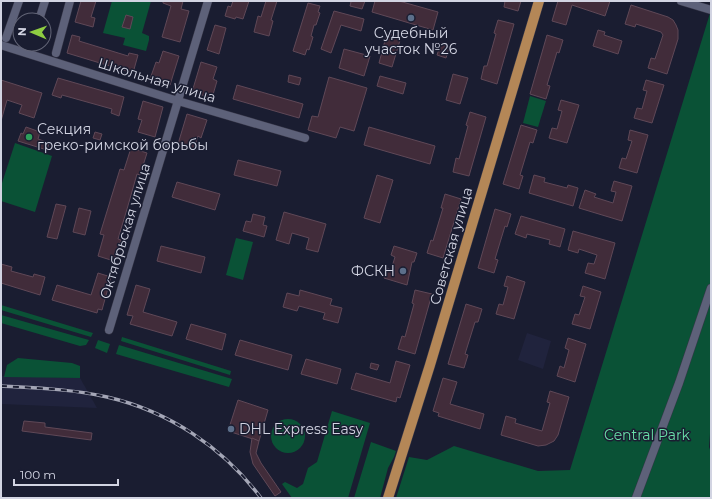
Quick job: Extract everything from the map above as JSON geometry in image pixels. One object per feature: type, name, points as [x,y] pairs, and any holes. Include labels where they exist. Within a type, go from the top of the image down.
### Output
[{"type":"main road","name":"Советская улица","points":[[388,498],[430,365],[539,1]]},
{"type":"street","points":[[6,38],[19,1]]},
{"type":"street","points":[[42,12],[45,1]]},
{"type":"street","points":[[56,53],[70,1]]},
{"type":"street","name":"Октябрьская улица","points":[[109,330],[208,1]]},
{"type":"street","points":[[681,1],[707,9]]},
{"type":"street","name":"Школьная улица","points":[[1,45],[305,138]]},
{"type":"street","points":[[636,498],[679,383],[711,288]]},
{"type":"shaded area","points":[[527,333],[551,341],[543,369],[518,360]]},
{"type":"shaded area","points":[[1,376],[80,378],[97,408],[1,404]]},
{"type":"green space","points":[[112,1],[151,1],[142,33],[149,36],[146,51],[123,45],[125,38],[103,33]]},
{"type":"green space","name":"Central Park","points":[[711,10],[711,420],[709,447],[711,452],[711,495],[709,498],[396,498],[409,457],[427,460],[454,446],[538,471],[570,470]]},
{"type":"green space","points":[[530,96],[546,101],[538,127],[523,123]]},
{"type":"green space","points":[[15,143],[52,156],[35,212],[1,201],[1,186]]},
{"type":"green space","points":[[236,238],[253,242],[243,280],[226,275]]},
{"type":"green space","points":[[1,305],[93,333],[91,337],[1,310]]},
{"type":"green space","points":[[1,315],[89,340],[86,345],[80,346],[1,323]]},
{"type":"green space","points":[[122,337],[231,371],[230,375],[121,341]]},
{"type":"green space","points":[[98,340],[110,344],[107,353],[95,348]]},
{"type":"green space","points":[[119,345],[232,379],[229,387],[116,354]]},
{"type":"green space","points":[[18,358],[72,363],[80,366],[80,378],[4,377],[7,365]]},
{"type":"green space","points":[[332,411],[370,423],[348,498],[292,498],[282,484],[285,482],[297,488],[303,484],[308,468],[317,462]]},
{"type":"green space","points":[[288,419],[300,424],[305,436],[300,448],[288,453],[276,448],[271,436],[276,424]]},
{"type":"green space","points":[[371,442],[396,451],[388,468],[380,498],[354,498]]},
{"type":"building","points":[[81,1],[96,1],[91,17],[95,18],[93,27],[75,22]]},
{"type":"building","points":[[163,1],[183,1],[181,9],[189,11],[180,42],[162,37],[171,6],[163,3]]},
{"type":"building","points":[[233,1],[249,1],[243,19],[236,17],[235,19],[225,16],[228,6],[231,7]]},
{"type":"building","points":[[266,1],[277,1],[271,20],[273,21],[269,36],[254,32],[258,16],[261,17]]},
{"type":"building","points":[[348,1],[365,1],[362,9],[350,6],[351,2]]},
{"type":"building","points":[[375,1],[399,1],[438,12],[433,30],[372,12]]},
{"type":"building","points":[[505,1],[521,1],[518,11],[504,7]]},
{"type":"building","points":[[558,1],[610,1],[605,16],[572,5],[566,25],[552,21]]},
{"type":"building","points":[[308,3],[320,6],[318,12],[320,13],[316,25],[314,25],[311,36],[313,37],[309,50],[307,49],[305,55],[293,51]]},
{"type":"building","points":[[631,5],[668,17],[673,20],[676,25],[678,30],[678,39],[667,74],[648,68],[651,58],[655,59],[663,35],[661,32],[636,24],[635,27],[625,24]]},
{"type":"building","points":[[334,11],[364,19],[361,31],[341,25],[331,53],[321,49]]},
{"type":"building","points":[[126,15],[133,17],[130,29],[122,27]]},
{"type":"building","points":[[498,20],[514,24],[497,84],[481,79],[484,66],[487,66],[496,34],[494,33]]},
{"type":"building","points":[[215,25],[226,28],[219,54],[207,50]]},
{"type":"building","points":[[598,30],[605,32],[604,35],[622,41],[618,54],[593,46]]},
{"type":"building","points":[[387,33],[401,37],[392,67],[379,63]]},
{"type":"building","points":[[72,35],[80,37],[79,41],[128,56],[129,53],[138,55],[133,73],[67,53]]},
{"type":"building","points":[[547,35],[563,40],[559,53],[557,52],[547,85],[550,86],[546,99],[530,94]]},
{"type":"building","points":[[441,43],[450,46],[446,58],[437,55]]},
{"type":"building","points":[[344,49],[370,56],[364,76],[339,68]]},
{"type":"building","points":[[163,51],[179,56],[170,85],[150,79],[156,62],[159,63]]},
{"type":"building","points":[[201,62],[217,67],[213,79],[217,81],[212,98],[192,92]]},
{"type":"building","points":[[453,74],[468,78],[460,104],[446,100]]},
{"type":"building","points":[[289,75],[301,78],[299,85],[288,82]]},
{"type":"building","points":[[380,76],[406,83],[403,94],[377,86]]},
{"type":"building","points":[[329,77],[367,88],[354,131],[340,127],[336,138],[308,130],[312,116],[318,117]]},
{"type":"building","points":[[58,78],[124,97],[119,116],[111,113],[112,109],[62,95],[61,98],[52,95]]},
{"type":"building","points":[[1,80],[42,93],[34,118],[19,113],[22,105],[7,100],[1,121]]},
{"type":"building","points":[[646,80],[664,85],[652,123],[634,118],[637,108],[642,109],[647,91],[643,90]]},
{"type":"building","points":[[237,85],[303,104],[299,118],[233,99]]},
{"type":"building","points":[[561,100],[579,105],[567,143],[549,138],[552,128],[557,129],[562,111],[558,110]]},
{"type":"building","points":[[143,101],[163,107],[155,137],[138,132],[142,120],[138,119]]},
{"type":"building","points":[[470,112],[486,117],[469,176],[453,172],[456,158],[459,159],[468,126],[466,125]]},
{"type":"building","points":[[187,114],[207,120],[201,138],[198,136],[194,149],[178,144]]},
{"type":"building","points":[[521,125],[537,130],[533,143],[530,142],[520,175],[523,176],[519,189],[503,184]]},
{"type":"building","name":"Секция греко-римской борьбы","points":[[26,127],[40,132],[38,139],[49,143],[47,150],[18,141],[21,133],[23,134]]},
{"type":"building","points":[[369,127],[435,146],[430,164],[364,145]]},
{"type":"building","points":[[630,130],[648,135],[637,173],[619,168],[622,158],[626,159],[632,141],[628,140]]},
{"type":"building","points":[[95,132],[102,134],[100,140],[93,138]]},
{"type":"building","points":[[131,148],[147,153],[140,175],[137,174],[118,239],[121,240],[114,261],[98,256],[104,235],[100,234],[120,169],[124,170]]},
{"type":"building","points":[[238,160],[281,171],[277,186],[234,175]]},
{"type":"building","points":[[377,175],[393,180],[380,223],[364,218]]},
{"type":"building","points":[[534,175],[545,178],[544,182],[567,188],[568,185],[578,188],[573,206],[529,193]]},
{"type":"building","points":[[614,181],[632,186],[622,221],[579,208],[585,190],[596,194],[594,197],[613,203],[616,192],[611,191]]},
{"type":"building","points":[[177,182],[220,194],[215,210],[172,197]]},
{"type":"building","points":[[445,194],[461,199],[443,258],[427,253],[431,240],[433,241],[443,208],[441,208]]},
{"type":"building","points":[[56,204],[66,206],[57,239],[47,237]]},
{"type":"building","points":[[79,208],[91,211],[85,235],[73,232]]},
{"type":"building","points":[[495,209],[511,214],[507,227],[505,226],[495,259],[498,260],[494,273],[478,268]]},
{"type":"building","points":[[284,212],[326,224],[318,252],[306,249],[309,238],[292,233],[289,244],[276,240]]},
{"type":"building","points":[[253,214],[265,217],[263,225],[267,226],[264,237],[243,231],[246,221],[251,222]]},
{"type":"building","points":[[521,216],[565,229],[560,247],[549,244],[550,240],[527,234],[526,238],[515,234]]},
{"type":"building","points":[[573,231],[615,243],[605,279],[585,273],[588,263],[594,264],[597,255],[579,249],[578,253],[568,250]]},
{"type":"building","points":[[161,246],[205,257],[201,273],[157,261]]},
{"type":"building","points":[[394,246],[417,253],[414,262],[412,262],[407,285],[384,278],[387,268],[391,270],[395,257],[391,255]]},
{"type":"building","points":[[1,264],[12,267],[11,271],[33,277],[34,274],[45,277],[40,295],[1,283]]},
{"type":"building","points":[[98,273],[111,277],[102,310],[98,309],[97,313],[52,300],[57,285],[91,295]]},
{"type":"building","points":[[507,276],[525,282],[514,319],[496,314],[499,304],[503,305],[508,287],[504,286]]},
{"type":"building","points":[[136,285],[150,289],[143,312],[177,322],[172,336],[130,324],[133,316],[127,315]]},
{"type":"building","points":[[583,286],[601,292],[590,329],[572,324],[575,314],[579,315],[585,297],[580,296]]},
{"type":"building","points":[[300,290],[332,299],[330,305],[342,308],[338,323],[323,319],[325,313],[299,306],[297,311],[283,307],[287,293],[299,296]]},
{"type":"building","points":[[415,290],[432,294],[415,354],[398,349],[402,336],[405,337],[414,304],[412,303]]},
{"type":"building","points":[[466,304],[482,309],[478,322],[475,322],[465,354],[468,355],[464,368],[448,364]]},
{"type":"building","points":[[191,324],[226,334],[222,350],[186,339]]},
{"type":"building","points":[[568,338],[586,344],[575,382],[557,376],[560,366],[564,368],[569,350],[565,348]]},
{"type":"building","points":[[240,340],[292,355],[288,370],[235,355]]},
{"type":"building","points":[[306,359],[341,369],[337,384],[301,374]]},
{"type":"building","points":[[396,361],[410,365],[400,398],[397,397],[396,402],[351,389],[356,373],[390,383]]},
{"type":"building","points":[[371,363],[379,365],[377,370],[370,368]]},
{"type":"building","points":[[443,378],[457,382],[450,404],[484,414],[480,429],[438,416],[439,413],[433,411]]},
{"type":"building","points":[[550,391],[569,397],[558,435],[554,441],[546,445],[538,446],[501,435],[506,416],[516,419],[515,423],[542,431],[550,403],[547,402]]},
{"type":"building","points":[[238,400],[268,410],[259,441],[228,431]]},
{"type":"building","points":[[24,421],[45,423],[45,427],[92,433],[91,440],[22,431]]},
{"type":"building","points":[[252,438],[259,441],[256,453],[281,492],[275,496],[253,464],[250,452]]},
{"type":"railway","points":[[1,386],[54,389],[94,394],[130,403],[151,412],[173,422],[212,447],[246,480],[261,498]]},
{"type":"place","name":"Судебный участок №26","points":[[411,18]]},
{"type":"place","name":"Секция греко-римской борьбы","points":[[29,137]]},
{"type":"place","name":"ФСКН","points":[[403,271]]},
{"type":"place","name":"DHL Express Easy","points":[[231,429]]}]
